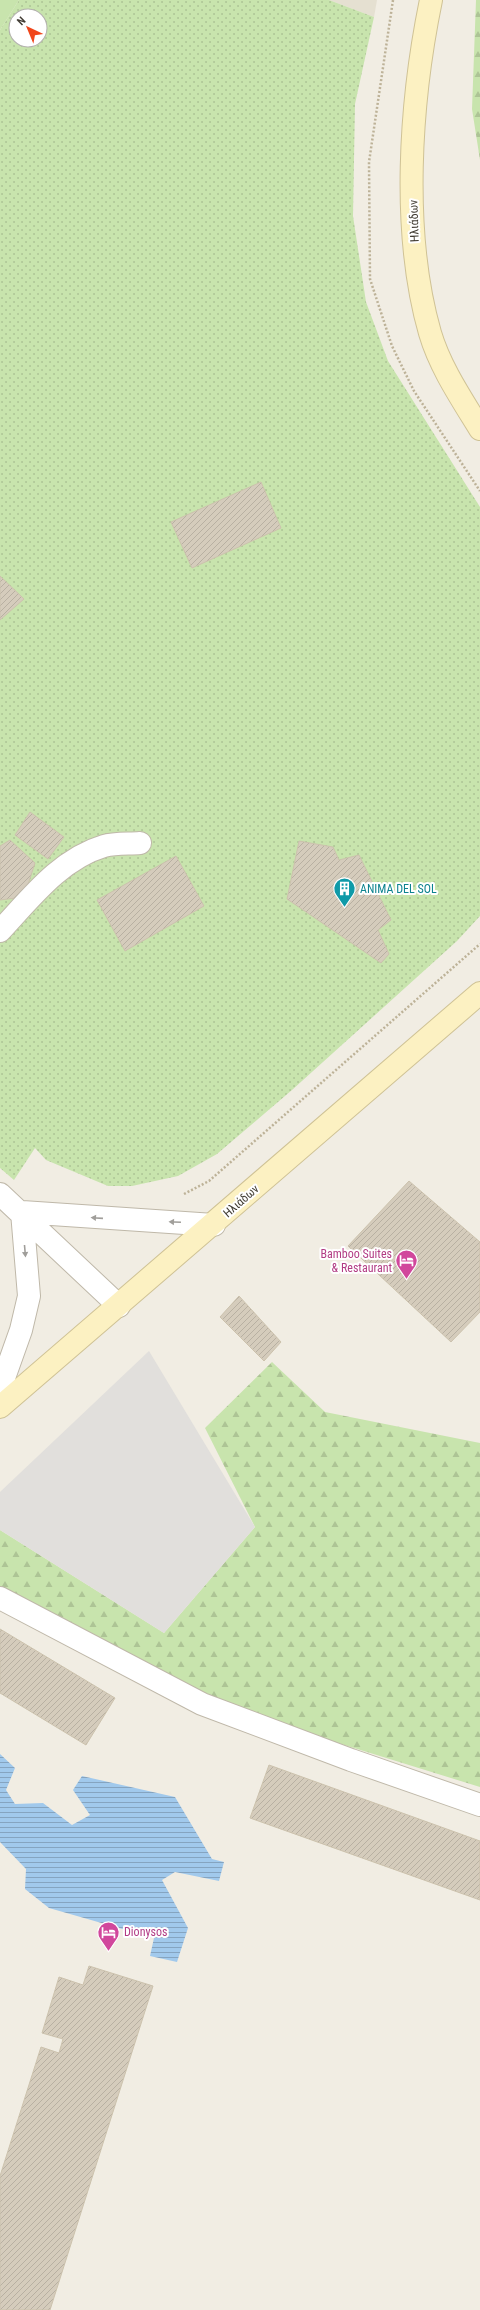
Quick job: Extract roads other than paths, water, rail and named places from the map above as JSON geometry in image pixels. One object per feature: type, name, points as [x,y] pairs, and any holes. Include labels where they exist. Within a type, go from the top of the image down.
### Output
[{"type":"street","name":"Ηλιάδων","points":[[431,0],[413,123],[412,204],[415,248],[430,333],[449,378],[480,429]]},
{"type":"street","points":[[0,931],[49,880],[73,860],[104,846],[140,843]]},
{"type":"street","name":"Ηλιάδων","points":[[0,1407],[119,1306],[480,993]]},
{"type":"street","points":[[0,1194],[22,1212],[119,1306]]},
{"type":"street","points":[[22,1212],[214,1224]]},
{"type":"street","points":[[0,1389],[21,1330],[29,1296],[22,1212]]},
{"type":"street","points":[[0,1598],[202,1704],[351,1760],[480,1805]]},
{"type":"water","points":[[0,1754],[15,1768],[6,1790],[15,1804],[43,1803],[72,1825],[90,1815],[73,1790],[82,1776],[175,1797],[212,1859],[224,1862],[219,1881],[175,1872],[162,1880],[188,1928],[177,1962],[150,1956],[154,1938],[49,1908],[25,1889],[26,1869],[0,1842]]},
{"type":"place","name":"ANIMA DEL SOL","points":[[344,908]]},
{"type":"place","name":"Bamboo Suites & Restaurant","points":[[407,1280]]},
{"type":"place","name":"Dionysos","points":[[109,1952]]}]
